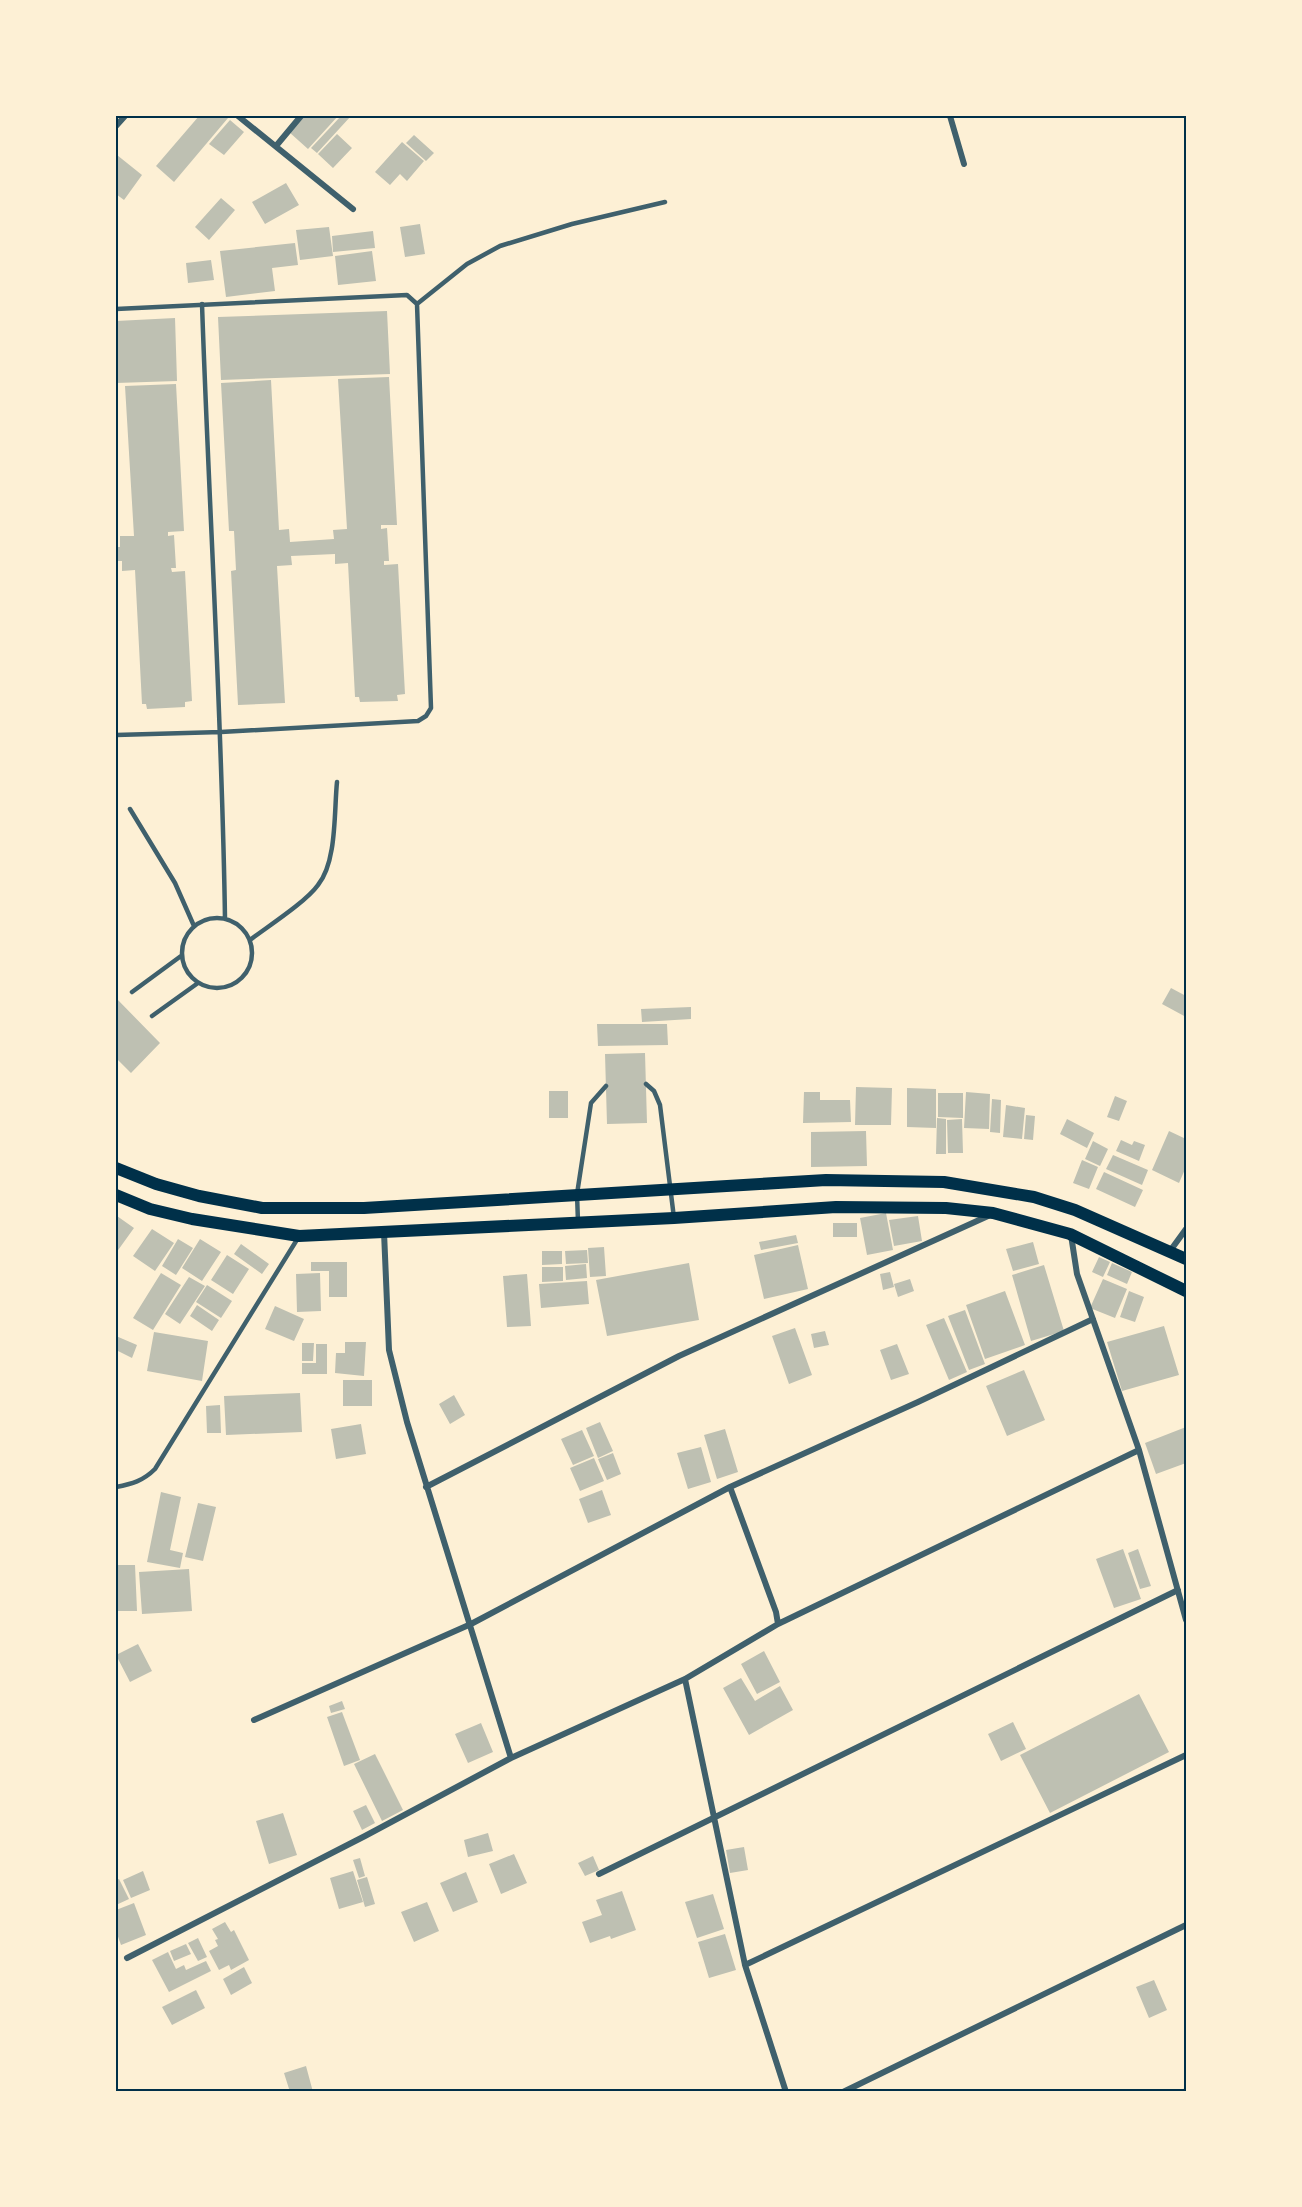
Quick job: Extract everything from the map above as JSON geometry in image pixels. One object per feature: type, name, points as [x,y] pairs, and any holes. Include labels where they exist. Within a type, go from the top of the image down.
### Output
[{"type":"main road","points":[[116,1168],[156,1184],[199,1196],[262,1208],[364,1208],[826,1180],[944,1182],[1034,1197],[1075,1210],[1186,1259]]},
{"type":"main road","points":[[116,1195],[150,1209],[192,1219],[299,1236],[406,1229],[674,1218],[836,1207],[946,1208],[993,1213],[1070,1234],[1186,1291]]},
{"type":"street","points":[[116,126],[124,116]]},
{"type":"street","points":[[238,116],[354,209]]},
{"type":"street","points":[[276,146],[301,116]]},
{"type":"street","points":[[950,116],[964,164]]},
{"type":"street","points":[[426,1487],[679,1356],[993,1213]]},
{"type":"street","points":[[1170,1251],[1186,1230]]},
{"type":"street","points":[[384,1232],[389,1350],[426,1487],[471,1624],[511,1758]]},
{"type":"street","points":[[1070,1234],[1077,1274],[1139,1450],[1186,1620]]},
{"type":"street","points":[[254,1720],[471,1624],[730,1487],[918,1402],[1092,1319]]},
{"type":"street","points":[[126,1958],[365,1836],[511,1758],[685,1679],[777,1624],[1139,1450]]},
{"type":"street","points":[[730,1487],[776,1612],[777,1624]]},
{"type":"street","points":[[599,1874],[1178,1590]]},
{"type":"street","points":[[685,1679],[745,1965],[786,2091]]},
{"type":"street","points":[[745,1965],[1186,1755]]},
{"type":"street","points":[[843,2091],[1186,1925]]},
{"type":"lane","points":[[417,304],[467,264],[500,246],[572,224],[665,202]]},
{"type":"lane","points":[[116,309],[407,295],[417,304],[431,708],[426,716],[418,720],[221,732],[116,735]]},
{"type":"lane","points":[[202,304],[210,526],[221,732],[225,919]]},
{"type":"lane","points":[[249,940],[318,886],[331,853],[337,782]]},
{"type":"lane","points":[[130,810],[175,883],[194,926]]},
{"type":"lane","points":[[214,918],[225,919],[244,930],[252,951],[247,972],[240,980],[219,988],[208,988],[190,976],[181,956],[186,934],[194,926],[203,920],[214,918]]},
{"type":"lane","points":[[132,992],[181,956]]},
{"type":"lane","points":[[152,1016],[198,983]]},
{"type":"lane","points":[[646,1084],[654,1091],[660,1105],[674,1218]]},
{"type":"lane","points":[[578,1222],[577,1194],[591,1103],[606,1086]]},
{"type":"lane","points":[[116,1487],[135,1483],[155,1469],[299,1236]]},
{"type":"building","points":[[199,116],[228,118],[174,182],[156,166]]},
{"type":"building","points":[[304,116],[338,116],[308,149],[289,132]]},
{"type":"building","points":[[341,116],[351,116],[317,153],[311,148]]},
{"type":"building","points":[[230,120],[244,132],[224,155],[209,144]]},
{"type":"building","points":[[337,134],[352,148],[333,168],[318,154]]},
{"type":"building","points":[[414,135],[434,153],[426,161],[406,143]]},
{"type":"building","points":[[402,142],[424,161],[407,181],[400,174],[390,185],[375,172]]},
{"type":"building","points":[[117,155],[142,175],[124,200],[116,194]]},
{"type":"building","points":[[286,183],[299,205],[265,224],[252,202]]},
{"type":"building","points":[[221,198],[235,210],[209,240],[195,227]]},
{"type":"building","points":[[420,224],[425,254],[405,257],[400,227]]},
{"type":"building","points":[[329,227],[333,256],[300,260],[296,230]]},
{"type":"building","points":[[373,231],[375,248],[333,252],[332,236]]},
{"type":"building","points":[[295,243],[298,265],[272,268],[275,291],[226,297],[220,251]]},
{"type":"building","points":[[372,251],[376,281],[338,285],[335,256]]},
{"type":"building","points":[[211,260],[214,280],[188,283],[186,263]]},
{"type":"building","points":[[387,311],[390,374],[221,380],[218,317]]},
{"type":"building","points":[[175,318],[177,381],[116,383],[116,321]]},
{"type":"building","points":[[389,377],[397,525],[381,525],[381,529],[387,528],[389,561],[384,561],[384,565],[398,564],[405,694],[397,695],[398,701],[360,702],[359,697],[355,697],[348,563],[335,564],[335,554],[291,556],[292,565],[277,566],[285,703],[238,705],[231,571],[236,570],[234,531],[229,531],[221,383],[271,380],[279,530],[289,529],[290,542],[334,539],[333,530],[347,529],[338,379]]},
{"type":"building","points":[[176,384],[184,531],[168,532],[168,536],[174,535],[176,568],[171,568],[172,572],[185,571],[192,701],[185,702],[185,707],[147,709],[146,704],[142,704],[135,570],[122,571],[122,561],[116,561],[116,547],[120,547],[120,536],[134,536],[125,386]]},
{"type":"building","points":[[1171,988],[1186,996],[1186,1017],[1162,1004]]},
{"type":"building","points":[[116,998],[160,1043],[131,1073],[116,1058]]},
{"type":"building","points":[[691,1007],[691,1019],[642,1022],[641,1009]]},
{"type":"building","points":[[597,1024],[667,1024],[668,1045],[598,1046]]},
{"type":"building","points":[[645,1053],[647,1123],[607,1124],[605,1054]]},
{"type":"building","points":[[856,1087],[892,1088],[891,1125],[855,1125]]},
{"type":"building","points":[[907,1088],[936,1089],[936,1128],[907,1127]]},
{"type":"building","points":[[549,1091],[568,1091],[568,1118],[549,1118]]},
{"type":"building","points":[[804,1092],[820,1092],[820,1100],[850,1100],[851,1122],[803,1123]]},
{"type":"building","points":[[966,1092],[990,1094],[989,1129],[964,1128]]},
{"type":"building","points":[[938,1093],[963,1093],[963,1118],[938,1117]]},
{"type":"building","points":[[1115,1096],[1127,1101],[1119,1121],[1107,1117]]},
{"type":"building","points":[[992,1099],[1001,1100],[1000,1133],[990,1132]]},
{"type":"building","points":[[1006,1105],[1025,1108],[1022,1139],[1003,1137]]},
{"type":"building","points":[[1026,1115],[1035,1116],[1033,1140],[1024,1139]]},
{"type":"building","points":[[937,1118],[946,1119],[946,1154],[936,1154]]},
{"type":"building","points":[[962,1119],[963,1153],[948,1153],[947,1120]]},
{"type":"building","points":[[1067,1119],[1094,1133],[1087,1148],[1060,1134]]},
{"type":"building","points":[[866,1131],[867,1166],[811,1167],[811,1132]]},
{"type":"building","points":[[1169,1131],[1186,1139],[1186,1167],[1179,1183],[1152,1170]]},
{"type":"building","points":[[1121,1140],[1132,1145],[1134,1141],[1145,1145],[1139,1161],[1116,1151]]},
{"type":"building","points":[[1093,1141],[1108,1149],[1100,1166],[1085,1159]]},
{"type":"building","points":[[1113,1155],[1148,1170],[1142,1185],[1106,1169]]},
{"type":"building","points":[[1082,1160],[1098,1167],[1089,1189],[1073,1183]]},
{"type":"building","points":[[1104,1172],[1143,1190],[1135,1207],[1096,1189]]},
{"type":"building","points":[[886,1213],[893,1250],[867,1255],[860,1218]]},
{"type":"building","points":[[117,1216],[134,1228],[116,1253],[116,1219]]},
{"type":"building","points":[[918,1216],[922,1241],[894,1246],[889,1220]]},
{"type":"building","points":[[833,1223],[857,1223],[857,1237],[833,1237]]},
{"type":"building","points":[[152,1229],[174,1243],[155,1271],[133,1256]]},
{"type":"building","points":[[796,1235],[798,1243],[761,1250],[759,1242]]},
{"type":"building","points":[[178,1239],[193,1248],[176,1275],[162,1266]]},
{"type":"building","points":[[200,1239],[221,1252],[202,1281],[182,1268]]},
{"type":"building","points":[[1033,1242],[1039,1264],[1013,1271],[1006,1249]]},
{"type":"building","points":[[241,1244],[269,1264],[262,1274],[234,1254]]},
{"type":"building","points":[[798,1245],[808,1289],[764,1299],[754,1255]]},
{"type":"building","points":[[604,1247],[606,1276],[590,1277],[588,1248]]},
{"type":"building","points":[[587,1250],[588,1263],[566,1264],[565,1251]]},
{"type":"building","points":[[542,1251],[562,1251],[562,1264],[542,1265]]},
{"type":"building","points":[[227,1255],[249,1269],[233,1294],[211,1280]]},
{"type":"building","points":[[1099,1257],[1110,1262],[1103,1277],[1092,1272]]},
{"type":"building","points":[[311,1262],[347,1262],[347,1297],[329,1297],[329,1271],[311,1271]]},
{"type":"building","points":[[689,1263],[699,1320],[607,1336],[596,1280]]},
{"type":"building","points":[[1112,1263],[1132,1272],[1127,1284],[1107,1275]]},
{"type":"building","points":[[586,1264],[587,1278],[566,1280],[565,1266]]},
{"type":"building","points":[[1044,1265],[1064,1331],[1031,1341],[1012,1275]]},
{"type":"building","points":[[542,1267],[563,1267],[563,1281],[542,1282]]},
{"type":"building","points":[[890,1272],[894,1287],[883,1290],[880,1274]]},
{"type":"building","points":[[161,1273],[181,1285],[153,1330],[133,1318]]},
{"type":"building","points":[[320,1273],[321,1311],[297,1312],[296,1274]]},
{"type":"building","points":[[527,1274],[531,1326],[507,1327],[503,1276]]},
{"type":"building","points":[[189,1277],[205,1286],[180,1324],[165,1314]]},
{"type":"building","points":[[910,1279],[914,1291],[898,1297],[894,1284]]},
{"type":"building","points":[[1103,1279],[1127,1289],[1115,1318],[1090,1308]]},
{"type":"building","points":[[587,1281],[589,1304],[541,1308],[539,1284]]},
{"type":"building","points":[[207,1285],[232,1301],[221,1318],[196,1302]]},
{"type":"building","points":[[1005,1291],[1025,1345],[985,1359],[966,1305]]},
{"type":"building","points":[[1129,1291],[1144,1297],[1135,1322],[1120,1317]]},
{"type":"building","points":[[197,1305],[219,1320],[212,1331],[190,1316]]},
{"type":"building","points":[[275,1306],[304,1319],[294,1341],[265,1329]]},
{"type":"building","points":[[965,1310],[985,1364],[969,1370],[948,1316]]},
{"type":"building","points":[[944,1318],[967,1372],[949,1380],[926,1325]]},
{"type":"building","points":[[1164,1326],[1179,1375],[1122,1391],[1107,1342]]},
{"type":"building","points":[[795,1328],[812,1375],[789,1384],[772,1336]]},
{"type":"building","points":[[825,1331],[829,1345],[814,1348],[811,1334]]},
{"type":"building","points":[[154,1332],[208,1341],[202,1381],[147,1371]]},
{"type":"building","points":[[116,1336],[137,1345],[132,1358],[116,1350]]},
{"type":"building","points":[[345,1342],[366,1342],[364,1376],[335,1373],[336,1353],[345,1353]]},
{"type":"building","points":[[302,1343],[314,1343],[313,1361],[302,1361]]},
{"type":"building","points":[[316,1344],[327,1344],[327,1374],[302,1374],[302,1363],[316,1363]]},
{"type":"building","points":[[897,1344],[909,1374],[891,1380],[880,1350]]},
{"type":"building","points":[[1024,1370],[1045,1420],[1007,1436],[986,1386]]},
{"type":"building","points":[[343,1380],[372,1380],[372,1406],[343,1406]]},
{"type":"building","points":[[300,1393],[302,1432],[226,1435],[224,1396]]},
{"type":"building","points":[[454,1395],[465,1415],[450,1424],[439,1404]]},
{"type":"building","points":[[220,1405],[221,1433],[207,1433],[206,1406]]},
{"type":"building","points":[[600,1422],[613,1451],[598,1458],[586,1428]]},
{"type":"building","points":[[361,1424],[366,1454],[336,1459],[331,1429]]},
{"type":"building","points":[[1186,1427],[1186,1463],[1156,1474],[1145,1443]]},
{"type":"building","points":[[725,1429],[738,1472],[717,1479],[704,1435]]},
{"type":"building","points":[[582,1430],[594,1456],[573,1465],[561,1439]]},
{"type":"building","points":[[701,1447],[711,1482],[688,1489],[677,1453]]},
{"type":"building","points":[[613,1453],[621,1474],[607,1480],[598,1459]]},
{"type":"building","points":[[594,1458],[604,1481],[580,1491],[570,1468]]},
{"type":"building","points":[[602,1490],[611,1515],[588,1523],[579,1499]]},
{"type":"building","points":[[161,1492],[181,1497],[170,1550],[183,1553],[180,1568],[147,1562]]},
{"type":"building","points":[[198,1503],[216,1507],[203,1561],[185,1557]]},
{"type":"building","points":[[1123,1549],[1141,1599],[1114,1608],[1096,1559]]},
{"type":"building","points":[[1138,1549],[1151,1586],[1140,1589],[1128,1553]]},
{"type":"building","points":[[116,1565],[135,1565],[137,1611],[116,1611]]},
{"type":"building","points":[[189,1569],[192,1611],[142,1614],[139,1572]]},
{"type":"building","points":[[138,1644],[152,1671],[130,1682],[116,1655]]},
{"type":"building","points":[[764,1651],[780,1682],[757,1694],[741,1664]]},
{"type":"building","points":[[741,1678],[755,1701],[780,1686],[793,1710],[749,1735],[723,1688]]},
{"type":"building","points":[[1139,1694],[1169,1752],[1050,1813],[1020,1755]]},
{"type":"building","points":[[342,1701],[345,1709],[331,1713],[329,1706]]},
{"type":"building","points":[[342,1712],[360,1760],[344,1766],[327,1717]]},
{"type":"building","points":[[1013,1722],[1026,1749],[1001,1761],[988,1734]]},
{"type":"building","points":[[481,1723],[493,1752],[468,1763],[455,1734]]},
{"type":"building","points":[[375,1754],[403,1810],[382,1821],[354,1764]]},
{"type":"building","points":[[366,1805],[375,1823],[362,1830],[353,1811]]},
{"type":"building","points":[[283,1813],[297,1855],[269,1864],[256,1821]]},
{"type":"building","points":[[488,1833],[493,1851],[468,1857],[464,1840]]},
{"type":"building","points":[[744,1847],[748,1870],[730,1873],[726,1850]]},
{"type":"building","points":[[514,1854],[527,1883],[501,1894],[489,1864]]},
{"type":"building","points":[[593,1856],[599,1870],[585,1876],[578,1863]]},
{"type":"building","points":[[360,1858],[365,1876],[359,1878],[353,1860]]},
{"type":"building","points":[[143,1871],[150,1890],[131,1898],[123,1880]]},
{"type":"building","points":[[353,1871],[363,1902],[339,1909],[330,1878]]},
{"type":"building","points":[[466,1872],[478,1902],[453,1912],[440,1883]]},
{"type":"building","points":[[367,1877],[375,1904],[365,1907],[357,1880]]},
{"type":"building","points":[[119,1879],[129,1899],[116,1905],[116,1880]]},
{"type":"building","points":[[622,1891],[636,1930],[611,1939],[610,1936],[590,1943],[582,1922],[602,1915],[596,1900]]},
{"type":"building","points":[[713,1894],[724,1929],[697,1938],[685,1902]]},
{"type":"building","points":[[427,1902],[439,1931],[414,1942],[401,1912]]},
{"type":"building","points":[[134,1903],[146,1935],[121,1945],[116,1931],[116,1910]]},
{"type":"building","points":[[225,1922],[231,1932],[234,1930],[249,1960],[231,1970],[229,1965],[219,1970],[209,1951],[218,1946],[215,1940],[218,1939],[212,1929]]},
{"type":"building","points":[[725,1934],[736,1970],[709,1978],[698,1942]]},
{"type":"building","points":[[198,1938],[207,1957],[198,1961],[188,1943]]},
{"type":"building","points":[[186,1944],[191,1954],[174,1961],[170,1951]]},
{"type":"building","points":[[168,1952],[176,1969],[184,1965],[186,1970],[206,1961],[211,1971],[169,1992],[152,1960]]},
{"type":"building","points":[[244,1967],[252,1983],[231,1995],[223,1979]]},
{"type":"building","points":[[1154,1980],[1167,2010],[1149,2018],[1136,1987]]},
{"type":"building","points":[[196,1990],[205,2008],[172,2025],[162,2007]]},
{"type":"building","points":[[306,2066],[313,2092],[290,2092],[284,2073]]}]
